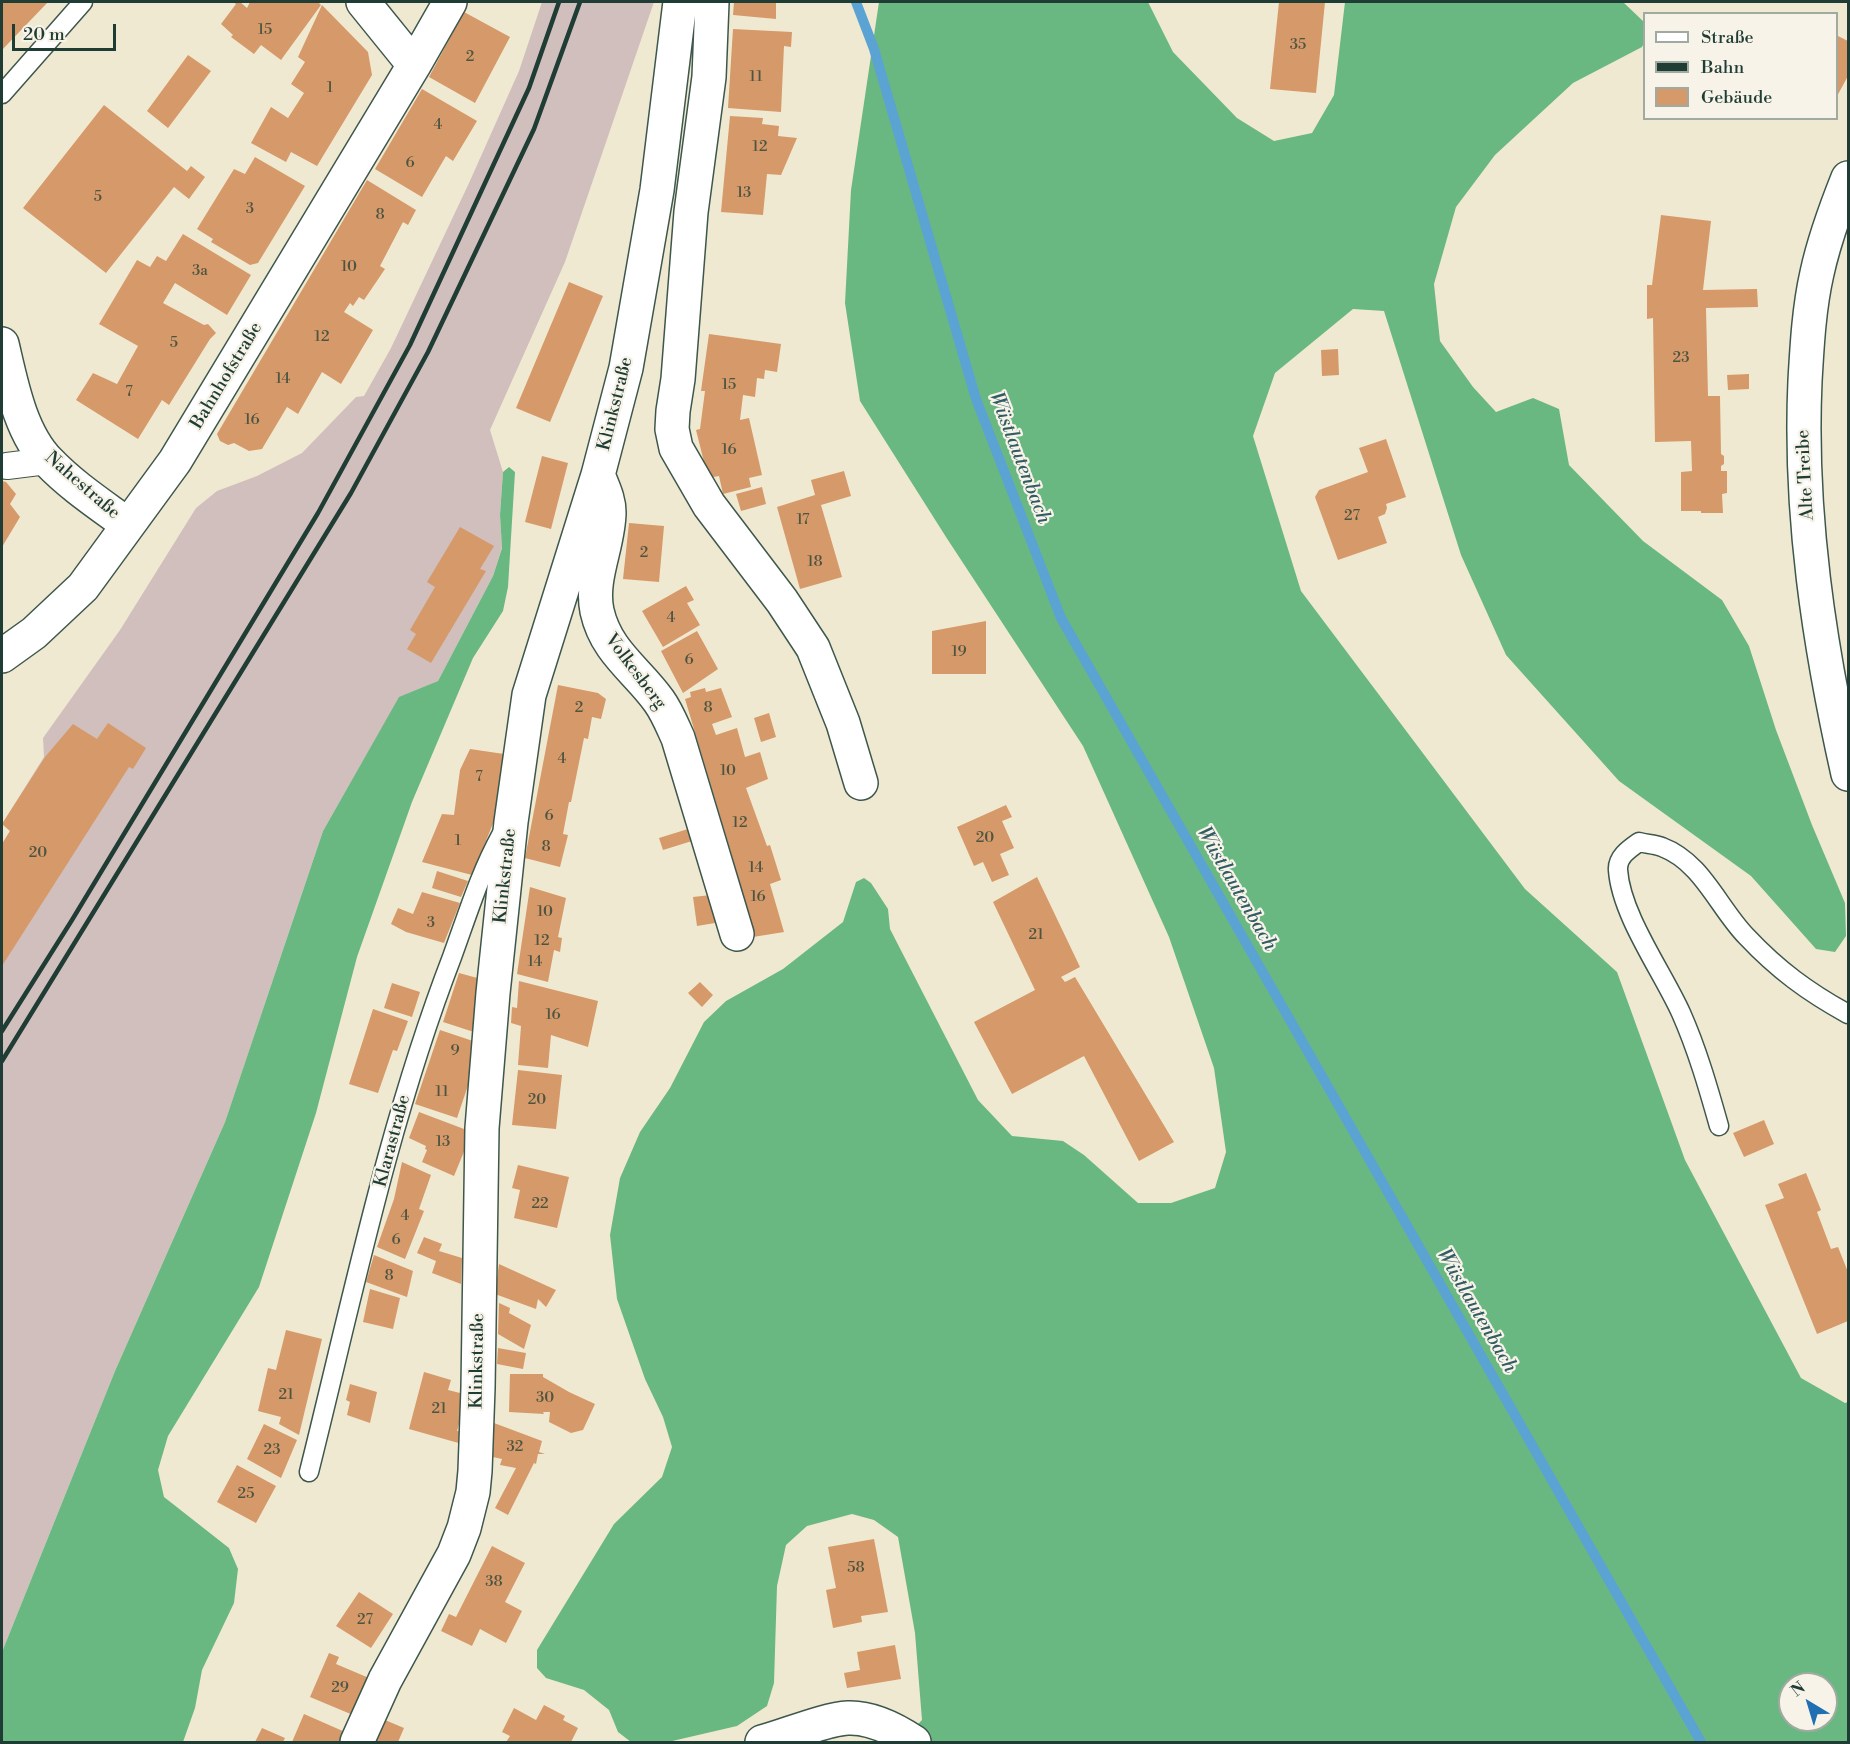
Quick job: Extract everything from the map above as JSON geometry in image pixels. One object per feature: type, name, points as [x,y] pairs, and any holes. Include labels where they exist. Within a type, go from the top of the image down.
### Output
[{"type":"street","points":[[363,2],[414,65]]},
{"type":"street","name":"Bahnhofstraße","points":[[2,656],[34,633],[83,587],[175,460],[450,2]]},
{"type":"street","name":"Klinkstraße","points":[[357,1743],[390,1671],[454,1554],[464,1528],[473,1492],[476,1471],[482,1128],[511,822],[529,695],[598,475],[626,368],[657,190],[680,2]]},
{"type":"street","points":[[712,2],[709,77],[691,213],[672,429],[676,448],[709,505],[782,601],[813,648],[843,723],[861,783]]},
{"type":"street","name":"Alte Treibe","points":[[1848,178],[1817,273],[1806,348],[1803,426],[1805,501],[1816,595],[1833,705],[1848,774]]},
{"type":"street","name":"Nahestraße","points":[[2,344],[15,400],[47,461],[128,525]]},
{"type":"street","points":[[7,466],[47,461]]},
{"type":"street","name":"Volkesberg","points":[[598,475],[608,500],[609,510],[596,587],[596,609],[601,624],[624,663],[658,699],[670,719],[678,738],[737,934]]},
{"type":"street","points":[[762,1743],[849,1718],[881,1725],[898,1732],[914,1743]]},
{"type":"lane","points":[[2,94],[83,2]]},
{"type":"lane","name":"Klarastraße","points":[[309,1473],[370,1228],[416,1058],[487,864],[500,836],[511,822]]},
{"type":"lane","points":[[1719,1126],[1702,1065],[1680,1012],[1622,896],[1617,867],[1625,852],[1639,842],[1661,846],[1681,857],[1707,883],[1744,933],[1778,968],[1819,998],[1848,1014]]},
{"type":"shaded area","points":[[542,2],[654,2],[565,262],[490,430],[503,472],[500,515],[502,547],[493,576],[438,681],[399,698],[323,831],[225,1122],[115,1371],[2,1652],[2,844],[10,831],[2,824],[44,757],[43,738],[120,630],[196,508],[217,491],[257,476],[302,453],[356,397],[364,396],[391,348],[469,183],[519,71]]},
{"type":"green space","points":[[879,2],[1148,2],[1173,52],[1237,118],[1274,141],[1312,133],[1334,95],[1345,2],[1623,2],[1643,21],[1642,47],[1573,83],[1495,155],[1456,207],[1434,284],[1440,341],[1473,387],[1496,412],[1533,398],[1559,409],[1569,465],[1643,541],[1722,600],[1749,646],[1776,730],[1845,903],[1846,936],[1835,952],[1816,949],[1751,876],[1619,781],[1506,655],[1461,555],[1384,311],[1353,309],[1275,373],[1253,436],[1301,591],[1525,889],[1617,972],[1685,1160],[1801,1378],[1845,1403],[1848,1402],[1848,1742],[901,1742],[922,1720],[915,1633],[898,1537],[874,1520],[852,1514],[807,1526],[786,1545],[777,1586],[774,1683],[767,1706],[737,1726],[668,1742],[631,1742],[618,1732],[609,1710],[584,1690],[546,1678],[537,1668],[537,1650],[614,1524],[662,1477],[672,1447],[663,1417],[645,1379],[617,1299],[610,1235],[620,1178],[640,1132],[670,1088],[704,1022],[726,1001],[783,969],[843,922],[856,882],[864,878],[871,883],[888,909],[890,929],[978,1100],[1012,1136],[1063,1141],[1084,1155],[1138,1203],[1171,1203],[1215,1188],[1226,1152],[1214,1068],[1169,937],[1083,746],[860,401],[845,303],[851,190]]},
{"type":"green space","points":[[509,467],[515,472],[508,587],[503,611],[473,658],[412,802],[357,957],[316,1113],[259,1287],[168,1436],[158,1470],[164,1497],[229,1548],[238,1569],[234,1603],[202,1670],[195,1708],[183,1742],[2,1742],[2,1652],[115,1371],[225,1122],[323,831],[399,697],[438,681],[493,576],[502,548],[500,515],[503,472]]},
{"type":"building","points":[[2,2],[48,2],[2,50]]},
{"type":"building","points":[[233,2],[240,2],[247,8],[250,2],[318,2],[321,5],[281,60],[261,45],[254,54],[231,37],[233,35],[221,24],[236,4]]},
{"type":"building","points":[[734,2],[776,2],[776,19],[733,15]]},
{"type":"building","points":[[1279,2],[1325,2],[1316,93],[1270,89]]},
{"type":"building","points":[[322,5],[368,52],[372,75],[317,166],[291,152],[286,162],[251,143],[271,107],[288,118],[304,93],[291,84],[305,62],[298,57]]},
{"type":"building","points":[[464,12],[510,37],[475,103],[429,77]]},
{"type":"building","points":[[733,29],[792,32],[791,47],[784,46],[781,112],[728,108]]},
{"type":"building","points":[[1838,36],[1848,41],[1848,76],[1838,94]]},
{"type":"building","points":[[188,55],[211,71],[168,128],[147,111]]},
{"type":"building","points":[[422,89],[477,121],[453,161],[446,156],[422,197],[375,169]]},
{"type":"building","points":[[104,105],[187,171],[191,166],[205,177],[189,199],[174,187],[106,273],[23,208]]},
{"type":"building","points":[[730,116],[763,118],[762,124],[779,126],[778,136],[797,138],[781,175],[767,174],[763,215],[721,212]]},
{"type":"building","points":[[255,157],[305,186],[258,263],[250,265],[211,242],[213,239],[197,229],[234,169],[245,174]]},
{"type":"building","points":[[367,180],[416,210],[408,225],[403,222],[380,266],[385,269],[364,300],[359,297],[353,306],[350,303],[344,312],[373,330],[341,384],[322,372],[298,414],[287,407],[262,449],[249,451],[234,443],[228,445],[220,441],[217,434]]},
{"type":"building","points":[[1661,215],[1711,221],[1703,290],[1757,289],[1758,307],[1706,308],[1708,396],[1720,396],[1721,454],[1724,456],[1721,471],[1727,471],[1727,493],[1722,494],[1723,513],[1681,511],[1681,472],[1692,471],[1691,441],[1655,442],[1653,318],[1647,319],[1647,285],[1652,285]]},
{"type":"building","points":[[183,234],[251,275],[227,315],[175,283],[163,303],[204,325],[208,324],[216,333],[169,405],[162,400],[138,439],[76,400],[93,373],[117,384],[138,346],[99,324],[137,260],[150,267],[157,256],[166,261]]},
{"type":"building","points":[[569,282],[603,296],[550,422],[516,408]]},
{"type":"building","points":[[709,334],[781,344],[777,372],[765,370],[764,379],[757,378],[755,397],[743,395],[740,420],[749,418],[762,475],[749,478],[751,487],[723,494],[719,476],[708,478],[696,430],[700,429],[705,391],[701,391]]},
{"type":"building","points":[[1338,349],[1339,375],[1322,376],[1321,350]]},
{"type":"building","points":[[1749,374],[1749,389],[1728,390],[1727,375]]},
{"type":"building","points":[[1386,439],[1406,497],[1386,504],[1385,514],[1378,517],[1387,543],[1338,560],[1315,497],[1319,490],[1368,472],[1359,448]]},
{"type":"building","points":[[542,456],[568,463],[551,529],[525,522]]},
{"type":"building","points":[[844,471],[851,496],[821,505],[842,577],[800,589],[777,507],[815,495],[811,480]]},
{"type":"building","points":[[2,481],[6,482],[16,494],[10,504],[20,517],[2,547]]},
{"type":"building","points":[[762,487],[766,504],[741,511],[736,494]]},
{"type":"building","points":[[629,523],[664,526],[659,582],[623,579]]},
{"type":"building","points":[[460,527],[494,546],[480,569],[486,571],[431,663],[407,649],[416,634],[410,630],[435,587],[427,582]]},
{"type":"building","points":[[686,586],[694,600],[687,603],[700,625],[663,647],[642,611]]},
{"type":"building","points":[[986,621],[986,674],[932,674],[932,631]]},
{"type":"building","points":[[697,631],[718,669],[683,693],[661,651]]},
{"type":"building","points":[[558,685],[598,693],[606,699],[601,719],[592,717],[588,739],[584,738],[563,834],[568,835],[560,867],[525,858]]},
{"type":"building","points":[[705,688],[706,692],[721,688],[732,717],[712,724],[716,735],[737,728],[745,757],[760,752],[768,779],[746,788],[767,846],[770,845],[781,880],[770,884],[784,932],[753,937],[732,856],[685,699],[691,697],[690,692]]},
{"type":"building","points":[[769,713],[776,737],[761,742],[754,718]]},
{"type":"building","points":[[108,723],[146,748],[133,769],[129,767],[2,966],[2,844],[10,831],[2,824],[45,757],[73,724],[97,739]]},
{"type":"building","points":[[470,749],[504,754],[494,821],[472,875],[422,862],[442,814],[454,815],[460,770]]},
{"type":"building","points":[[1006,805],[1012,817],[1002,821],[1014,848],[1000,854],[1009,875],[992,882],[983,862],[974,866],[957,827]]},
{"type":"building","points":[[688,829],[692,841],[663,850],[659,838]]},
{"type":"building","points":[[437,871],[468,881],[461,897],[432,888]]},
{"type":"building","points":[[1037,877],[1080,967],[1061,977],[1065,982],[1075,977],[1174,1142],[1139,1161],[1084,1056],[1012,1094],[974,1022],[1035,990],[993,902]]},
{"type":"building","points":[[530,887],[566,898],[558,937],[562,938],[560,952],[554,950],[548,982],[517,974]]},
{"type":"building","points":[[422,892],[460,903],[444,943],[406,932],[391,924],[398,908],[413,914]]},
{"type":"building","points":[[711,895],[715,923],[697,926],[693,897]]},
{"type":"building","points":[[459,973],[481,979],[477,1033],[443,1022]]},
{"type":"building","points":[[519,981],[598,1001],[588,1047],[551,1035],[548,1068],[518,1065],[521,1026],[511,1023],[512,1007],[517,1008]]},
{"type":"building","points":[[700,982],[713,995],[702,1007],[688,993]]},
{"type":"building","points":[[392,983],[420,992],[412,1017],[384,1008]]},
{"type":"building","points":[[373,1009],[408,1021],[397,1051],[393,1050],[378,1093],[349,1084]]},
{"type":"building","points":[[440,1030],[479,1043],[477,1059],[457,1118],[415,1104]]},
{"type":"building","points":[[518,1070],[562,1075],[556,1129],[512,1125]]},
{"type":"building","points":[[419,1112],[472,1132],[454,1176],[422,1162],[427,1150],[426,1146],[409,1138]]},
{"type":"building","points":[[1764,1120],[1774,1144],[1744,1157],[1733,1133]]},
{"type":"building","points":[[402,1162],[431,1175],[419,1209],[424,1211],[405,1259],[377,1247],[394,1199]]},
{"type":"building","points":[[518,1165],[569,1177],[557,1228],[514,1218],[520,1190],[512,1188]]},
{"type":"building","points":[[1806,1173],[1821,1210],[1817,1212],[1831,1249],[1838,1247],[1848,1272],[1848,1321],[1817,1334],[1765,1205],[1784,1198],[1778,1184]]},
{"type":"building","points":[[424,1237],[442,1244],[439,1251],[462,1258],[461,1284],[432,1273],[436,1261],[417,1253]]},
{"type":"building","points":[[374,1255],[413,1271],[407,1297],[366,1282]]},
{"type":"building","points":[[499,1264],[556,1290],[546,1307],[538,1299],[536,1309],[495,1294]]},
{"type":"building","points":[[370,1289],[400,1298],[393,1329],[363,1322]]},
{"type":"building","points":[[499,1303],[510,1308],[509,1313],[531,1325],[524,1349],[498,1334]]},
{"type":"building","points":[[286,1330],[322,1339],[299,1435],[279,1424],[281,1417],[258,1411],[268,1368],[276,1370]]},
{"type":"building","points":[[498,1348],[526,1353],[523,1369],[497,1364]]},
{"type":"building","points":[[424,1372],[451,1380],[448,1390],[464,1394],[463,1410],[457,1431],[464,1432],[462,1444],[409,1429]]},
{"type":"building","points":[[510,1374],[543,1374],[543,1377],[569,1392],[595,1404],[583,1430],[571,1433],[549,1422],[550,1412],[543,1412],[544,1414],[509,1412]]},
{"type":"building","points":[[350,1384],[377,1392],[370,1423],[347,1415],[350,1402],[346,1400]]},
{"type":"building","points":[[494,1423],[542,1441],[539,1452],[545,1454],[538,1454],[536,1464],[534,1463],[508,1515],[495,1508],[516,1468],[500,1465],[502,1459],[488,1456]]},
{"type":"building","points":[[264,1424],[297,1440],[281,1478],[247,1459]]},
{"type":"building","points":[[237,1465],[276,1486],[256,1523],[217,1502]]},
{"type":"building","points":[[874,1539],[888,1612],[861,1616],[862,1622],[833,1628],[826,1590],[836,1588],[828,1547]]},
{"type":"building","points":[[492,1546],[525,1563],[505,1602],[522,1611],[506,1643],[480,1629],[472,1646],[441,1631],[449,1614],[456,1617]]},
{"type":"building","points":[[359,1592],[393,1614],[371,1648],[336,1626]]},
{"type":"building","points":[[895,1645],[901,1679],[847,1688],[844,1673],[860,1670],[857,1652]]},
{"type":"building","points":[[329,1653],[339,1657],[336,1664],[369,1678],[353,1715],[310,1697]]},
{"type":"building","points":[[544,1705],[565,1716],[563,1720],[578,1728],[571,1742],[506,1742],[510,1736],[502,1732],[514,1708],[536,1720]]},
{"type":"building","points":[[304,1714],[345,1732],[340,1742],[292,1742]]},
{"type":"building","points":[[385,1720],[404,1728],[398,1742],[375,1742]]},
{"type":"building","points":[[262,1728],[285,1738],[283,1742],[255,1742]]},
{"type":"waterway","name":"Wüstlautenbach","points":[[856,2],[874,49],[976,399],[1061,618],[1701,1742]]},
{"type":"railway","points":[[2,1031],[72,920],[318,513],[410,345],[529,88],[559,2]]},
{"type":"railway","points":[[2,1061],[351,493],[428,352],[534,129],[580,2]]}]
